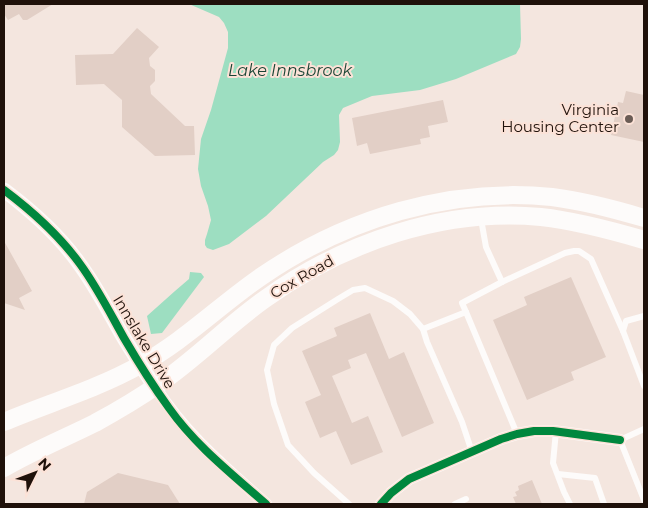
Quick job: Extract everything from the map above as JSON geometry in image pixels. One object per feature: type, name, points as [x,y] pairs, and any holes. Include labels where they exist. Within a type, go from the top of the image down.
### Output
[{"type":"main road","name":"Cox Road","points":[[4,422],[86,391],[140,365],[287,260],[317,243],[356,225],[379,217],[416,206],[458,198],[501,196],[553,198],[581,202],[644,218]]},
{"type":"main road","name":"Cox Road","points":[[4,468],[95,423],[154,387],[203,350],[251,309],[303,274],[338,256],[385,237],[443,222],[503,216],[565,220],[644,240]]},
{"type":"street","name":"Innslake Drive","points":[[4,190],[42,221],[78,262],[93,283],[140,365],[170,410],[198,443],[266,504]]},
{"type":"street","points":[[381,504],[391,493],[409,479],[501,439],[517,434],[534,431],[556,431],[620,440]]},
{"type":"lane","points":[[481,218],[486,247],[502,282]]},
{"type":"lane","points":[[517,434],[462,303],[565,253],[579,251],[591,259],[623,331],[644,386]]},
{"type":"lane","points":[[349,504],[314,473],[288,444],[274,404],[267,370],[274,345],[292,328],[353,290],[365,288],[393,301],[410,314],[423,329],[462,422],[472,452]]},
{"type":"lane","points":[[423,329],[466,312]]},
{"type":"lane","points":[[623,331],[626,322],[644,316]]},
{"type":"lane","points":[[644,429],[620,440],[644,500]]},
{"type":"lane","points":[[556,431],[553,463],[570,504]]},
{"type":"lane","points":[[558,474],[595,478],[604,504]]},
{"type":"lane","points":[[455,504],[466,499]]},
{"type":"water","name":"Lake Innsbrook","points":[[189,4],[520,4],[521,39],[520,47],[516,54],[456,79],[420,90],[372,96],[343,108],[339,115],[340,142],[338,150],[334,155],[323,162],[266,216],[229,244],[213,250],[205,245],[211,220],[198,169],[201,139],[228,48],[228,32],[219,17]]},
{"type":"water","points":[[190,272],[201,273],[204,277],[162,333],[151,334],[147,316],[189,279]]},
{"type":"building","points":[[4,4],[53,4],[27,20],[23,20],[19,14],[8,20],[4,14]]},
{"type":"building","points":[[137,28],[159,47],[149,58],[150,66],[155,70],[155,81],[150,86],[151,94],[185,126],[194,126],[195,155],[155,156],[122,127],[122,100],[104,84],[76,85],[75,55],[113,54]]},
{"type":"building","name":"Virginia Housing Center","points":[[626,91],[644,95],[644,142],[611,135],[618,102],[623,103]]},
{"type":"building","points":[[443,100],[448,122],[428,126],[430,137],[420,139],[421,144],[370,154],[367,143],[357,146],[352,118]]},
{"type":"building","points":[[4,241],[32,291],[19,298],[25,310],[4,303]]},
{"type":"building","points":[[571,277],[606,357],[571,372],[574,380],[527,400],[493,320],[527,305],[524,297]]},
{"type":"building","points":[[370,313],[389,359],[404,352],[434,423],[402,437],[366,353],[348,360],[351,368],[332,376],[352,423],[368,416],[383,452],[351,465],[336,431],[320,438],[305,402],[321,395],[302,351],[337,336],[334,328]]},
{"type":"building","points":[[118,473],[168,485],[180,504],[84,504],[87,492]]},
{"type":"building","points":[[532,480],[542,504],[516,504],[513,497],[517,496],[515,492],[519,490],[518,486]]},
{"type":"cycle path","points":[[4,190],[45,224],[80,264],[98,291],[146,374],[179,422],[214,459],[266,504]]},
{"type":"cycle path","points":[[381,504],[391,493],[409,479],[501,439],[517,434],[534,431],[553,431],[620,440]]},
{"type":"place","name":"Virginia Housing Center","points":[[629,119]]}]
